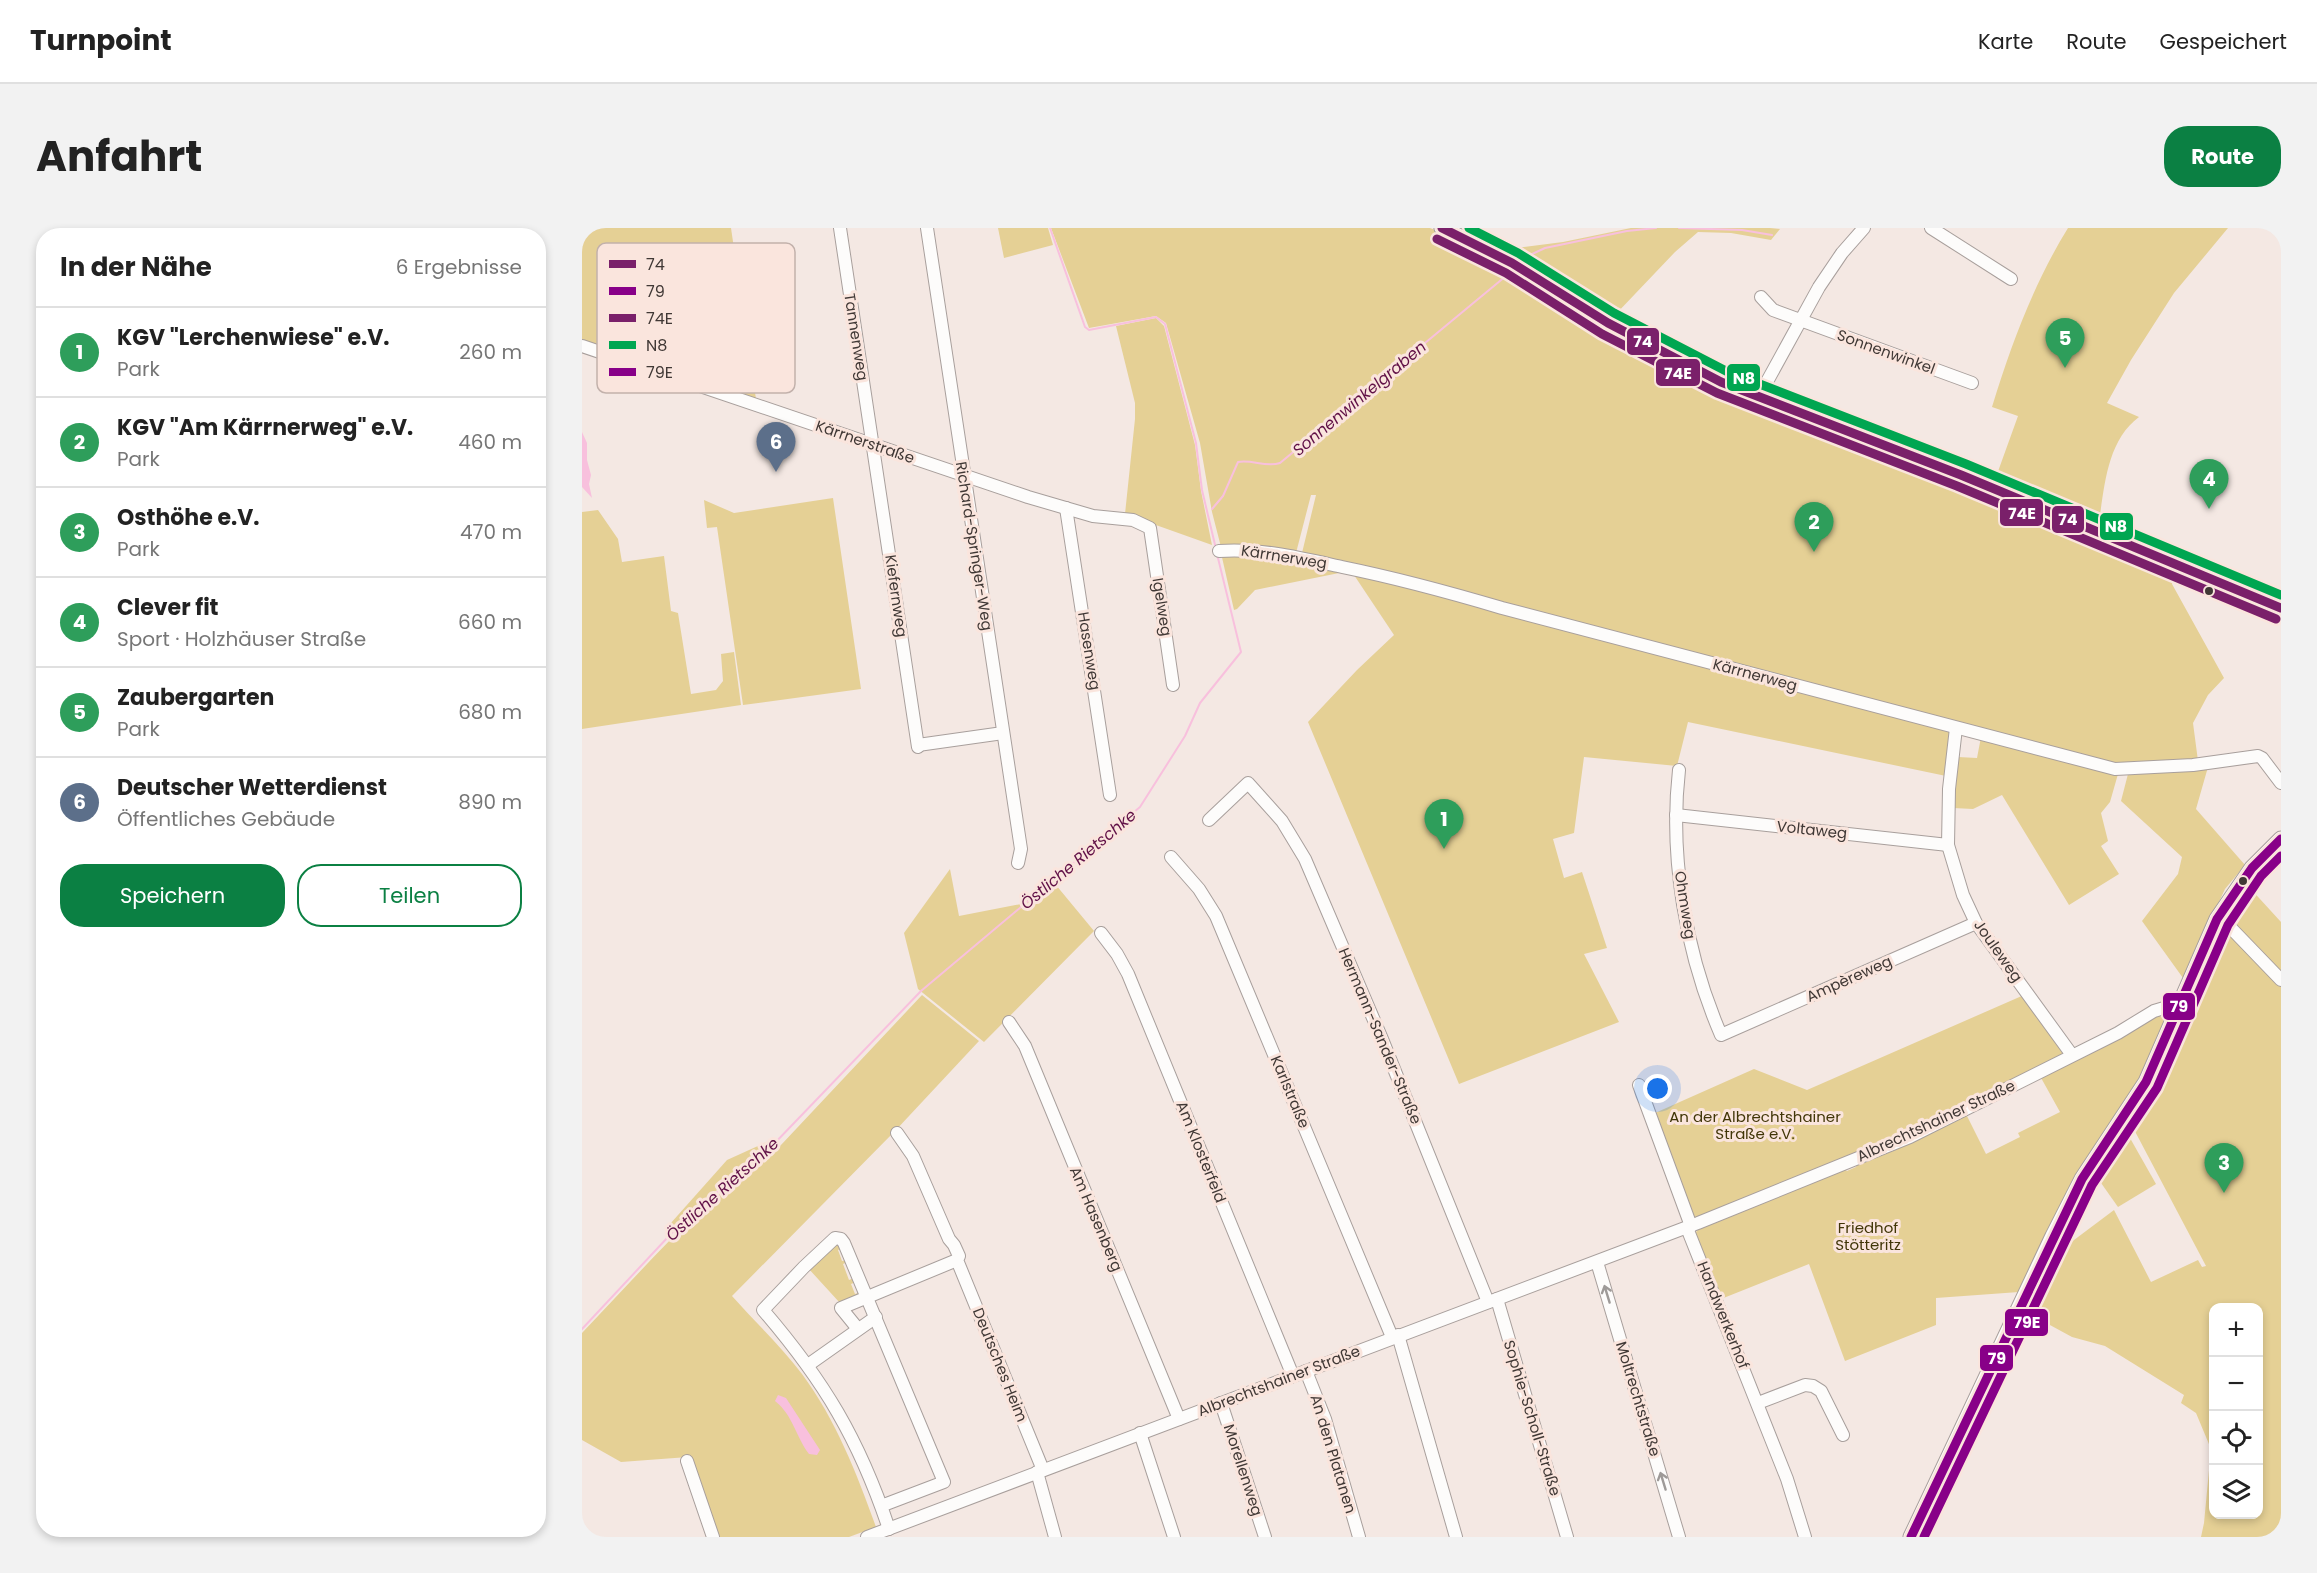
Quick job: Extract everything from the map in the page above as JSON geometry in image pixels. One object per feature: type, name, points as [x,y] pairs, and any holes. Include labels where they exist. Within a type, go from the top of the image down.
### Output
[{"type":"main road","points":[[1442,228],[1512,264],[1608,323],[1721,382],[1961,475],[2281,608]]},
{"type":"main road","points":[[1911,1537],[2082,1179],[2146,1082],[2217,919],[2252,868],[2281,840]]},
{"type":"street","name":"Tannenweg","points":[[840,228],[873,445]]},
{"type":"street","name":"Richard-Springer-Weg","points":[[927,228],[1021,849],[1018,863]]},
{"type":"street","points":[[1758,398],[1819,287],[1842,253],[1864,228]]},
{"type":"street","points":[[1931,228],[2010,279]]},
{"type":"street","name":"Sonnenwinkel","points":[[1761,297],[1773,310],[1972,383]]},
{"type":"street","name":"Kärrnerstraße","points":[[582,346],[597,351]]},
{"type":"street","name":"Kärrnerstraße","points":[[720,393],[963,476],[1066,508],[1108,519],[1133,520],[1150,528]]},
{"type":"street","name":"Kiefernweg","points":[[873,445],[918,746],[1003,733]]},
{"type":"street","name":"Hasenweg","points":[[1066,508],[1110,795]]},
{"type":"street","name":"Igelweg","points":[[1150,528],[1173,685]]},
{"type":"street","name":"Kärrnerweg","points":[[1219,551],[1242,549],[1298,557],[1425,585],[1513,611],[2115,769],[2170,767],[2258,756],[2281,783]]},
{"type":"street","name":"Jouleweg","points":[[1956,728],[1949,789],[1948,845],[1964,895],[1976,923],[2072,1055]]},
{"type":"street","name":"Ohmweg","points":[[1679,770],[1676,815],[1681,882],[1692,951],[1710,1010],[1721,1035]]},
{"type":"street","name":"Hermann-Sander-Straße","points":[[1209,820],[1248,783],[1282,821],[1305,859],[1492,1300]]},
{"type":"street","name":"Voltaweg","points":[[1676,815],[1948,845]]},
{"type":"street","name":"Karlstraße","points":[[1171,857],[1199,889],[1216,916],[1395,1336],[1456,1537]]},
{"type":"street","points":[[2217,919],[2228,925],[2281,980]]},
{"type":"street","name":"Ampèreweg","points":[[1721,1035],[1976,923]]},
{"type":"street","name":"Am Klosterfeld","points":[[1101,933],[1118,954],[1128,974],[1293,1376]]},
{"type":"street","name":"Albrechtshainer Straße","points":[[867,1537],[1689,1227],[1911,1137],[2118,1033],[2154,1011],[2164,1008],[2177,1011]]},
{"type":"street","name":"Am Hasenberg","points":[[1009,1022],[1025,1046],[1179,1419]]},
{"type":"street","points":[[1639,1085],[1689,1227]]},
{"type":"street","name":"Deutsches Heim","points":[[897,1133],[913,1155],[949,1239],[959,1256],[955,1261],[1040,1471],[1055,1537]]},
{"type":"street","name":"Handwerkerhof","points":[[1689,1227],[1787,1479],[1805,1537]]},
{"type":"street","points":[[881,1506],[945,1482],[844,1243],[841,1239],[835,1239],[804,1267],[763,1310],[808,1365],[847,1427],[889,1529]]},
{"type":"street","points":[[858,1329],[841,1308],[955,1261]]},
{"type":"street","name":"Moltrechtstraße","points":[[1597,1262],[1679,1537]]},
{"type":"street","name":"Sophie-Scholl-Straße","points":[[1492,1300],[1567,1537]]},
{"type":"street","points":[[808,1365],[876,1317]]},
{"type":"street","name":"An den Platanen","points":[[1306,1371],[1325,1419],[1359,1537]]},
{"type":"street","points":[[1758,1403],[1805,1385],[1813,1386],[1821,1391],[1843,1435]]},
{"type":"street","name":"Morellenweg","points":[[1221,1403],[1265,1537]]},
{"type":"street","points":[[1140,1433],[1174,1537]]},
{"type":"street","points":[[687,1461],[713,1537]]},
{"type":"green space","points":[[582,228],[731,228],[733,243],[597,243],[597,347],[582,342]]},
{"type":"green space","points":[[998,228],[1048,228],[1053,245],[1004,258]]},
{"type":"green space","points":[[1051,228],[1430,228],[1440,232],[1509,267],[1610,329],[1904,457],[1925,473],[1957,487],[1962,479],[2123,550],[2119,558],[2123,560],[2125,558],[2174,577],[2172,584],[2224,678],[2208,695],[2193,723],[2198,761],[2124,767],[1952,723],[1946,776],[1688,722],[1677,766],[1584,757],[1574,833],[1553,839],[1564,878],[1582,872],[1607,948],[1584,954],[1619,1022],[1459,1084],[1308,722],[1394,635],[1352,572],[1302,553],[1316,495],[1311,495],[1296,553],[1221,547],[1212,512],[1200,443],[1166,323],[1156,316],[1089,328]]},
{"type":"green space","points":[[1631,228],[1780,229],[1771,240],[1731,233],[1698,232],[1675,252],[1615,315],[1508,249],[1563,242]]},
{"type":"green space","points":[[2068,228],[2228,228],[2174,293],[2131,360],[2107,403],[2139,417],[2129,426],[2115,449],[2107,475],[2100,515],[2098,520],[2093,521],[1996,477],[2018,416],[1992,407],[2024,315],[2044,270]]},
{"type":"green space","points":[[1156,318],[1164,326],[1195,445],[1212,545],[1125,514],[1135,403],[1116,326]]},
{"type":"green space","points":[[738,393],[755,393],[756,399]]},
{"type":"green space","points":[[833,498],[861,689],[743,705],[717,527],[707,528],[704,500],[734,513]]},
{"type":"green space","points":[[598,510],[618,539],[622,562],[664,556],[671,611],[678,613],[691,694],[716,690],[723,681],[721,654],[734,652],[741,705],[582,729],[582,512]]},
{"type":"green space","points":[[1240,552],[1349,571],[1255,590],[1234,610],[1221,553]]},
{"type":"green space","points":[[1981,737],[2118,774],[2110,802],[2101,813],[2108,841],[2101,846],[2119,874],[2069,905],[2002,795],[1973,809],[1953,808],[1958,757],[1977,758]]},
{"type":"green space","points":[[2208,767],[2196,809],[2245,865],[2225,889],[2183,978],[2142,921],[2178,874],[2182,857],[2121,801],[2128,774]]},
{"type":"green space","points":[[950,869],[959,916],[1021,904],[1051,879],[1094,931],[984,1042],[918,989],[904,933]]},
{"type":"green space","points":[[2249,887],[2281,922],[2281,1537],[2201,1537],[2209,1470],[2209,1519],[2263,1519],[2263,1303],[2209,1303],[2209,1444],[2196,1413],[2181,1403],[2184,1395],[2105,1346],[2072,1337],[2028,1313],[2054,1255],[2114,1210],[2151,1282],[2198,1260],[2202,1267],[2206,1266],[2129,1120],[2151,1089],[2215,937],[2219,935]]},
{"type":"green space","points":[[922,995],[979,1041],[895,1131],[732,1296],[786,1354],[814,1392],[845,1448],[876,1527],[849,1537],[717,1537],[688,1457],[621,1462],[582,1440],[582,1333],[701,1210],[753,1165],[781,1145]]},
{"type":"green space","name":"An der Albrechtshainer Straße e.V.","points":[[2024,995],[2067,1053],[1909,1134],[1695,1220],[1655,1113],[1754,1069],[1807,1090]]},
{"type":"green space","name":"Friedhof Stötteritz","points":[[2158,1015],[2163,1018],[2164,1023],[2136,1085],[2076,1176],[2019,1292],[1936,1298],[1936,1325],[1845,1361],[1809,1264],[1721,1299],[1695,1234],[1698,1229],[1844,1169],[1847,1171],[1856,1167],[1857,1164],[1966,1114],[1986,1154],[2020,1137],[2018,1133],[2060,1112],[2040,1076]]},
{"type":"green space","points":[[2123,1130],[2126,1131],[2156,1184],[2118,1207],[2094,1173]]},
{"type":"green space","points":[[771,1140],[759,1154],[674,1227],[670,1224],[727,1160]]},
{"type":"green space","points":[[834,1244],[843,1248],[838,1250],[842,1261],[847,1260],[848,1262],[843,1264],[849,1280],[854,1278],[856,1282],[851,1284],[855,1294],[861,1292],[862,1294],[840,1303],[808,1268]]},
{"type":"shaded area","points":[[582,432],[587,443],[592,498],[582,487]]},
{"type":"shaded area","points":[[778,1395],[786,1398],[820,1450],[817,1455],[809,1454],[790,1419],[775,1401]]},
{"type":"waterway","name":"Östliche Rietschke","points":[[1050,228],[1085,327],[1089,330],[1156,317],[1165,324],[1196,443],[1202,490],[1216,549]]},
{"type":"waterway","name":"Sonnenwinkelgraben","points":[[1528,256],[1545,248],[1627,231],[1656,228]]},
{"type":"waterway","name":"Sonnenwinkelgraben","points":[[1679,228],[1742,230],[1772,235]]},
{"type":"waterway","name":"Sonnenwinkelgraben","points":[[1212,509],[1223,496],[1238,462],[1270,465],[1280,463],[1512,271]]},
{"type":"waterway","name":"Östliche Rietschke","points":[[582,1329],[683,1221],[771,1147],[921,991],[1140,807],[1185,736],[1200,703],[1241,652],[1217,554]]},
{"type":"transit line","name":"74","points":[[1442,228],[1512,263],[1608,323],[1721,382],[1961,475],[2281,608]]},
{"type":"transit line","name":"N8","points":[[1469,228],[1518,253],[1614,313],[1726,371],[1966,464],[2281,595]]},
{"type":"transit line","name":"74E","points":[[1437,239],[1506,273],[1602,334],[1717,393],[1957,486],[2276,619]]},
{"type":"transit line","name":"79","points":[[1911,1537],[2082,1179],[2146,1082],[2217,919],[2252,868],[2281,839]]},
{"type":"transit line","name":"79E","points":[[1924,1537],[2092,1185],[2157,1088],[2228,925],[2261,876],[2281,856]]},
{"type":"place","name":"Zaubergarten","points":[[2065,368]]},
{"type":"place","name":"Deutscher Wetterdienst","points":[[776,472]]},
{"type":"place","name":"Clever fit","points":[[2209,509]]},
{"type":"place","name":"KGV \"Am Kärrnerweg\" e.V.","points":[[1814,552]]},
{"type":"place","name":"KGV \"Lerchenwiese\" e.V.","points":[[1444,849]]},
{"type":"place","name":"Osthöhe e.V.","points":[[2224,1193]]}]
